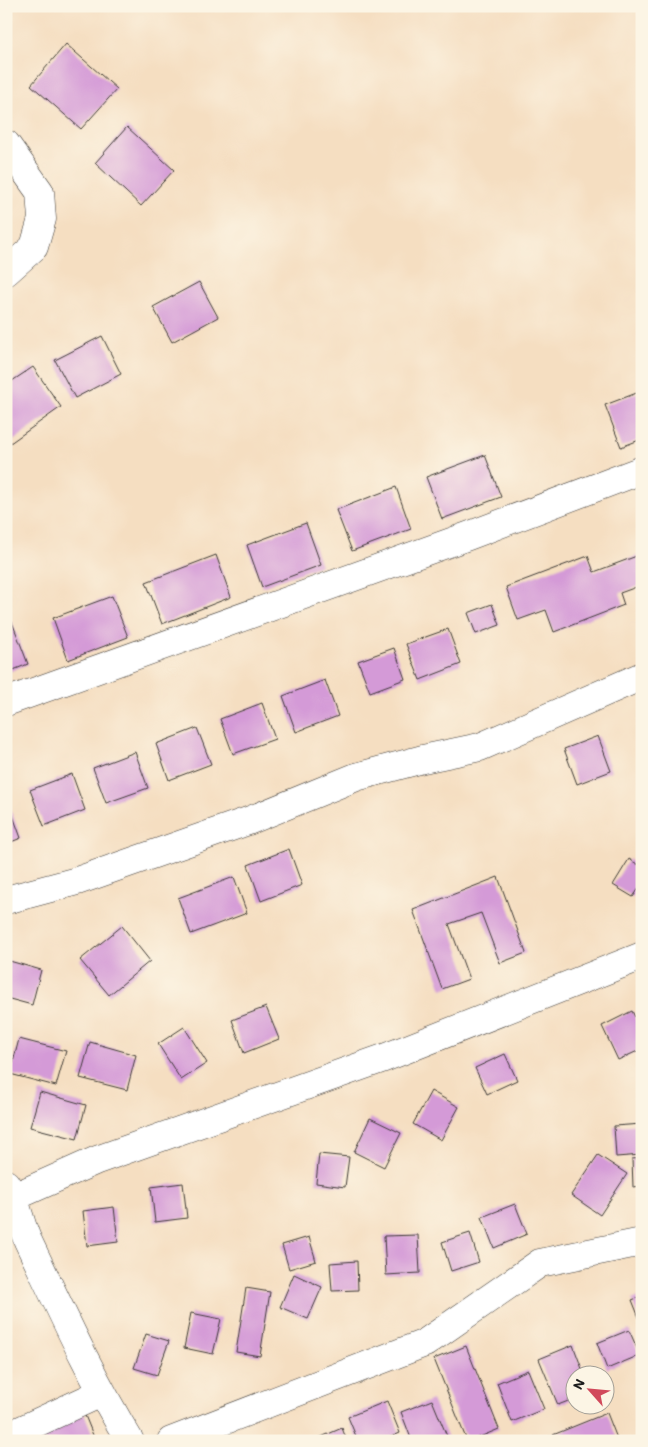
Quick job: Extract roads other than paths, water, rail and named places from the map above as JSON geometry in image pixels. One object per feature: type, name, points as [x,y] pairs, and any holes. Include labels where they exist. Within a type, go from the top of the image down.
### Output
[{"type":"street","points":[[6,144],[40,192],[42,219],[34,247],[6,272]]},
{"type":"street","points":[[6,702],[468,536],[642,470]]},
{"type":"street","points":[[6,900],[86,878],[248,821],[356,777],[423,759],[480,747],[642,676]]},
{"type":"street","points":[[130,1441],[101,1393],[26,1237],[10,1190],[384,1058],[642,956]]},
{"type":"street","points":[[171,1441],[425,1344],[540,1263],[642,1242]]},
{"type":"street","points":[[6,1437],[101,1393]]}]
